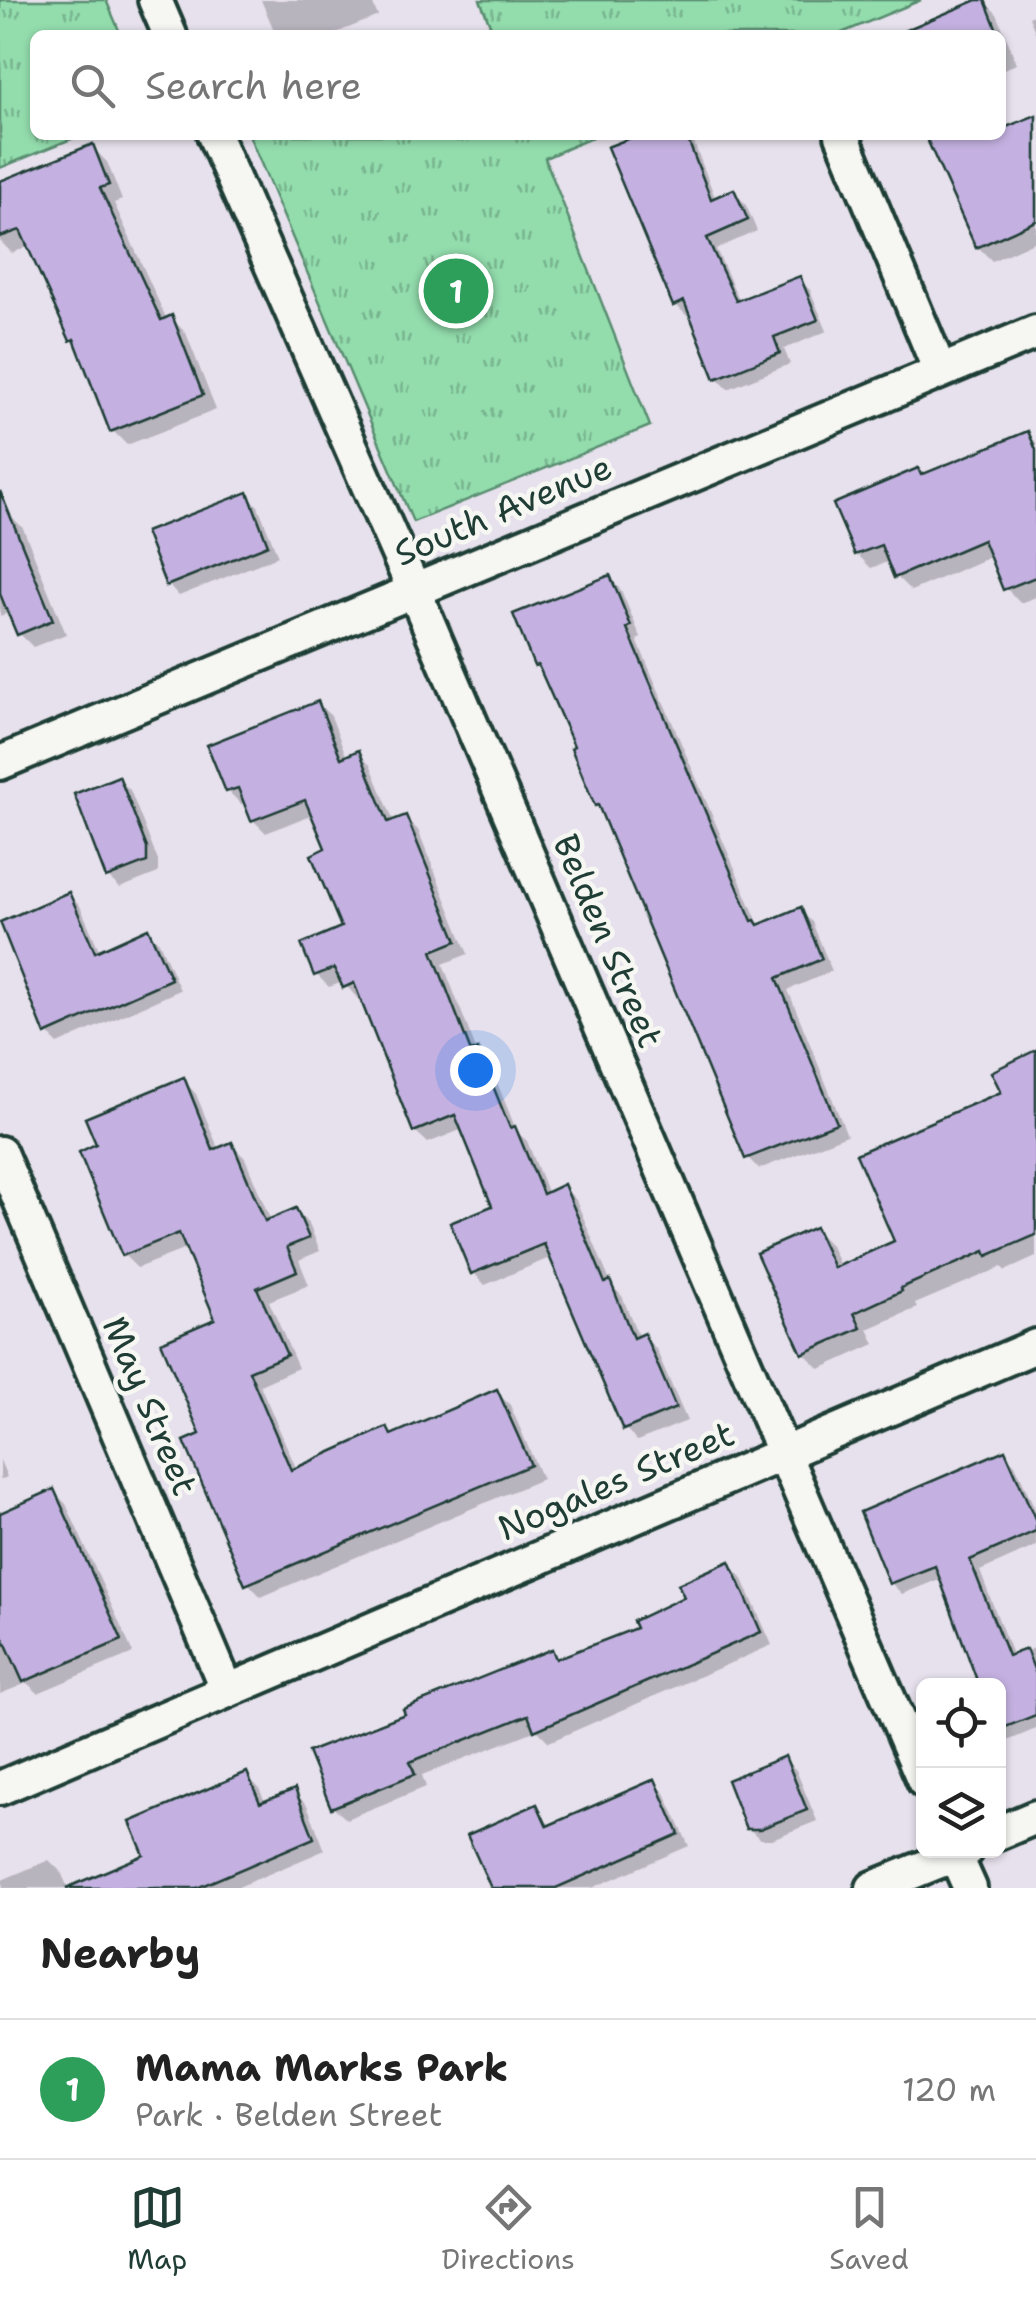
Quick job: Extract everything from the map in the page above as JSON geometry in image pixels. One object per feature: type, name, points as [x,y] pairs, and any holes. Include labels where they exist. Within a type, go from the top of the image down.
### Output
[{"type":"street","points":[[155,0],[168,30]]},
{"type":"street","name":"Belden Street","points":[[216,140],[414,590],[918,1768]]},
{"type":"street","points":[[844,140],[940,372]]},
{"type":"street","name":"South Avenue","points":[[0,763],[1036,332]]},
{"type":"street","name":"May Street","points":[[0,1153],[227,1690]]},
{"type":"street","name":"Nogales Street","points":[[0,1788],[1036,1346]]},
{"type":"street","points":[[1006,1829],[1036,1818]]},
{"type":"street","points":[[874,1888],[946,1858]]},
{"type":"street","points":[[960,1858],[970,1888]]},
{"type":"green space","points":[[0,0],[106,0],[119,30],[30,30],[30,140],[69,140],[0,168]]},
{"type":"green space","points":[[480,0],[921,0],[849,30],[484,30],[491,27]]},
{"type":"green space","points":[[251,140],[586,140],[545,158],[650,426],[413,522]]},
{"type":"building","points":[[985,0],[997,30],[906,30]]},
{"type":"building","points":[[1036,115],[1036,221],[976,248],[927,140],[1006,140],[1006,127]]},
{"type":"building","points":[[625,140],[688,140],[711,199],[734,189],[748,220],[707,238],[736,301],[800,276],[818,320],[774,337],[780,353],[715,379],[684,301],[673,306],[607,147]]},
{"type":"building","points":[[93,144],[109,185],[100,188],[161,320],[172,315],[203,395],[110,432],[74,339],[70,341],[20,230],[0,237],[0,181]]},
{"type":"building","points":[[1028,431],[1036,450],[1036,577],[1003,590],[983,540],[894,578],[881,545],[855,555],[833,504],[918,468],[921,475]]},
{"type":"building","points":[[0,491],[53,620],[17,635],[0,594]]},
{"type":"building","points":[[248,492],[268,545],[166,586],[145,532]]},
{"type":"building","points":[[610,575],[631,626],[627,628],[752,921],[758,925],[801,907],[822,959],[777,978],[837,1123],[745,1159],[598,805],[595,806],[571,748],[574,746],[513,614]]},
{"type":"building","points":[[318,701],[341,758],[359,750],[388,822],[406,815],[457,941],[432,951],[471,1052],[478,1049],[510,1128],[515,1126],[543,1194],[564,1184],[605,1283],[610,1280],[633,1338],[644,1333],[676,1408],[623,1430],[544,1244],[471,1274],[450,1223],[492,1206],[455,1115],[413,1132],[354,983],[343,988],[334,968],[314,976],[301,944],[341,927],[311,855],[325,848],[305,800],[251,821],[238,788],[226,792],[207,745]]},
{"type":"building","points":[[119,776],[147,848],[147,862],[106,878],[74,794]]},
{"type":"building","points":[[69,892],[95,952],[148,928],[171,979],[45,1035],[0,922]]},
{"type":"building","points":[[1036,1050],[1036,1235],[987,1256],[985,1251],[901,1288],[902,1291],[854,1313],[861,1328],[802,1354],[756,1253],[815,1227],[834,1268],[894,1241],[856,1154],[1001,1092],[991,1072]]},
{"type":"building","points":[[184,1077],[213,1150],[232,1142],[265,1221],[296,1208],[309,1238],[287,1247],[297,1271],[257,1288],[287,1355],[249,1371],[291,1470],[387,1427],[391,1435],[497,1389],[531,1465],[245,1585],[184,1441],[200,1434],[161,1342],[215,1319],[179,1233],[122,1256],[79,1152],[96,1144],[85,1118]]},
{"type":"building","points":[[1005,1450],[1036,1521],[1036,1531],[970,1560],[1008,1656],[1026,1649],[1036,1674],[1036,1715],[1006,1727],[1006,1678],[976,1678],[935,1566],[889,1584],[860,1512]]},
{"type":"building","points":[[54,1489],[122,1640],[23,1682],[0,1631],[0,1513]]},
{"type":"building","points":[[730,1561],[761,1632],[534,1731],[528,1715],[410,1762],[415,1774],[331,1808],[308,1752],[552,1649],[556,1659],[636,1628],[633,1621],[684,1597],[678,1584]]},
{"type":"building","points":[[785,1756],[807,1810],[760,1829],[746,1829],[727,1780]]},
{"type":"building","points":[[247,1772],[260,1803],[295,1789],[314,1838],[197,1888],[66,1888],[144,1855],[130,1822]]},
{"type":"building","points":[[655,1779],[679,1834],[556,1888],[491,1888],[467,1835],[537,1804],[547,1826]]},
{"type":"place","name":"Mama Marks Park","points":[[456,291]]}]
